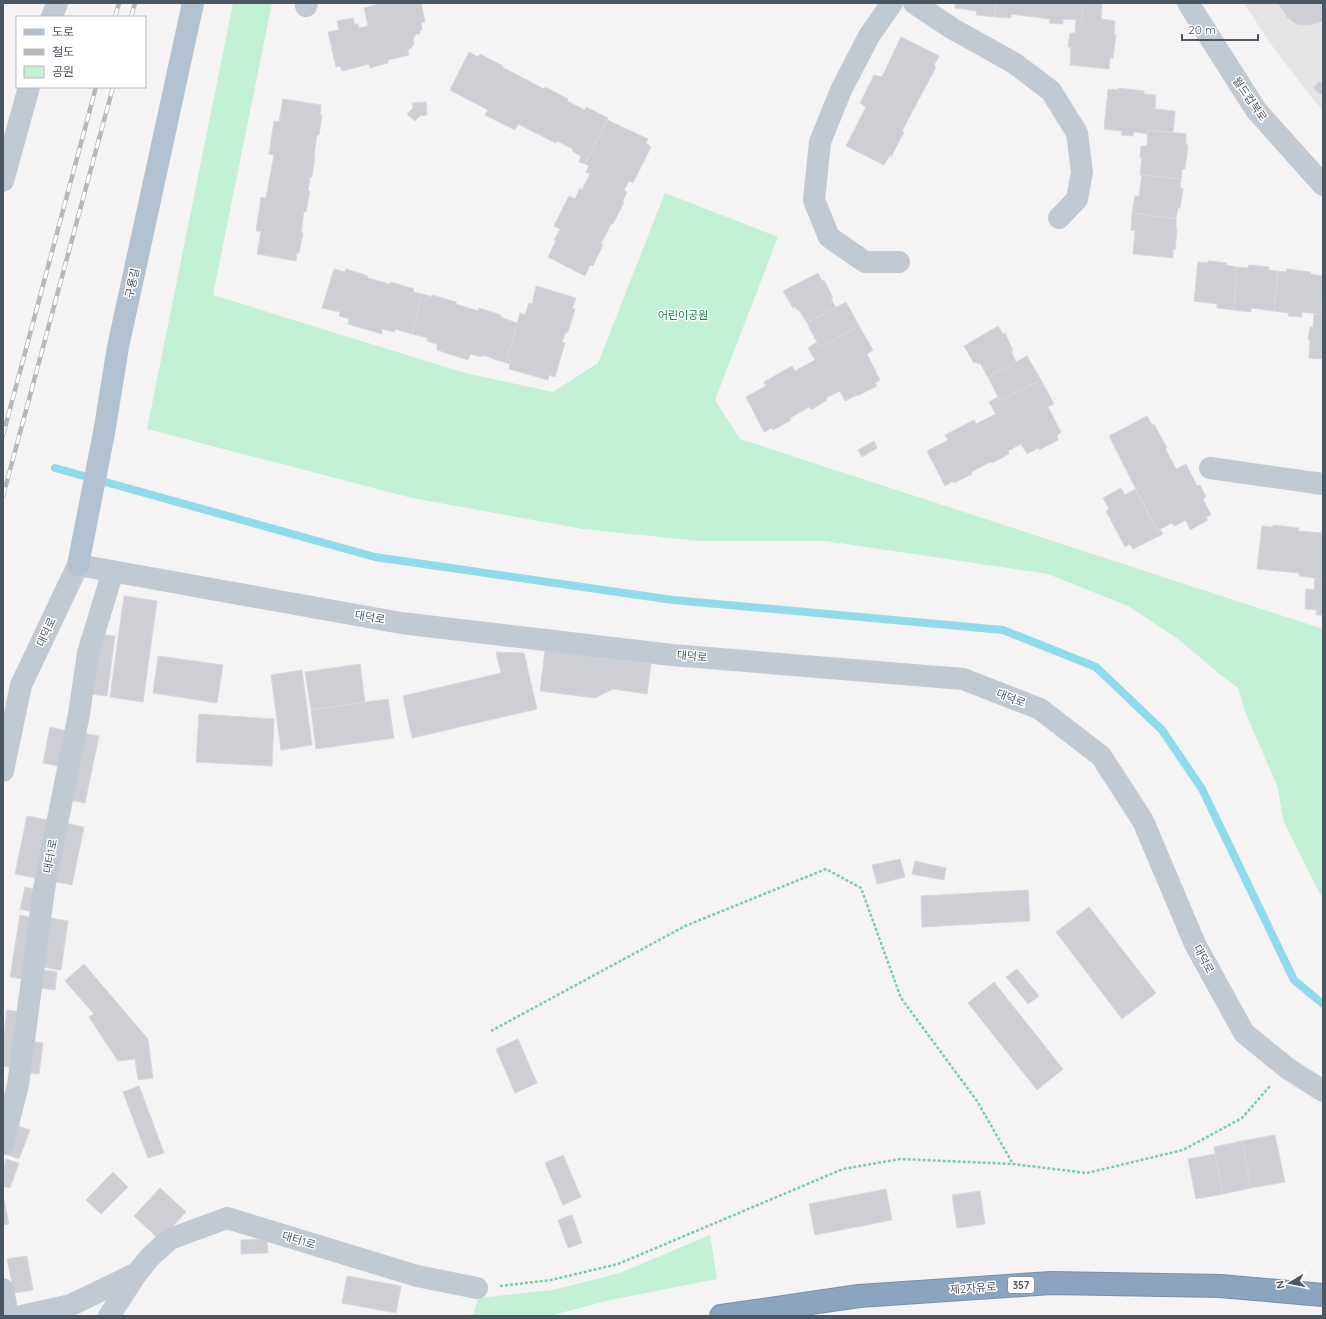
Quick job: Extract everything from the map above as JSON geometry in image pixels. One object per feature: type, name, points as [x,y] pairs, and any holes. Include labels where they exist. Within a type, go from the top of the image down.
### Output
[{"type":"highway","name":"제2자유로","points":[[720,1316],[859,1296],[1051,1283],[1220,1286],[1323,1295]]},
{"type":"main road","name":"구룡길","points":[[80,555],[104,433],[118,347],[193,3]]},
{"type":"street","points":[[52,16],[57,3]]},
{"type":"street","points":[[892,3],[869,36],[840,90],[820,142],[814,200],[829,237],[865,262],[899,262]]},
{"type":"street","points":[[914,3],[953,29],[1014,63],[1051,91],[1078,133],[1082,172],[1077,199],[1059,218]]},
{"type":"street","name":"월드컵북로","points":[[1188,3],[1256,110],[1323,185]]},
{"type":"street","points":[[3,181],[29,88]]},
{"type":"street","points":[[1210,468],[1323,484]]},
{"type":"street","name":"대덕로","points":[[3,770],[21,685],[80,555],[113,571],[401,623],[672,655],[963,679],[1040,709],[1100,756],[1143,821],[1196,944],[1244,1033],[1287,1068],[1323,1091]]},
{"type":"street","name":"대터1로","points":[[3,1144],[18,1085],[44,889],[79,714],[88,653],[113,571]]},
{"type":"street","name":"대터1로","points":[[109,1316],[137,1273],[151,1256],[170,1239],[227,1218],[417,1276],[477,1288]]},
{"type":"street","name":"대터1로","points":[[21,1316],[71,1305],[137,1273]]},
{"type":"street","points":[[3,1289],[8,1316]]},
{"type":"path","points":[[491,1031],[685,926],[826,870],[861,888],[901,998],[977,1101],[1013,1164]]},
{"type":"path","points":[[477,1288],[551,1280],[618,1264],[843,1169],[900,1159],[1013,1164],[1088,1173],[1183,1150],[1242,1118],[1287,1068]]},
{"type":"shaded area","points":[[1244,3],[1323,3],[1323,111],[1270,43]]},
{"type":"green space","name":"어린이공원","points":[[233,3],[272,3],[213,295],[465,373],[553,392],[598,363],[665,193],[778,237],[715,400],[740,439],[1323,629],[1323,898],[1283,820],[1278,788],[1246,714],[1238,688],[1178,639],[1128,606],[1048,574],[826,541],[699,541],[583,529],[412,498],[147,429]]},
{"type":"green space","points":[[710,1235],[717,1279],[610,1300],[549,1316],[469,1316],[474,1313],[478,1298],[553,1290],[620,1273]]},
{"type":"building","points":[[379,3],[421,3],[425,22],[421,23],[422,30],[420,30],[420,34],[416,34],[413,40],[414,45],[412,45],[412,48],[408,49],[409,55],[388,60],[388,63],[370,68],[369,64],[342,71],[340,66],[336,67],[328,32],[339,30],[337,21],[353,18],[355,25],[358,24],[359,28],[368,26],[364,8]]},
{"type":"building","points":[[955,3],[996,3],[995,17],[976,15],[977,11],[955,8]]},
{"type":"building","points":[[996,3],[1083,3],[1082,20],[1063,19],[1063,24],[1049,23],[1050,19],[1011,14],[1011,18],[995,17]]},
{"type":"building","points":[[1083,3],[1102,3],[1101,19],[1115,21],[1114,34],[1116,35],[1113,58],[1110,58],[1109,69],[1070,65],[1071,47],[1068,47],[1070,33],[1075,33],[1076,19],[1082,20]]},
{"type":"building","points":[[1278,3],[1323,3],[1323,21],[1310,25],[1296,24],[1287,17]]},
{"type":"building","points":[[901,37],[939,56],[934,65],[936,67],[902,131],[904,132],[891,157],[890,155],[884,165],[846,146],[866,107],[860,103],[874,75],[882,77]]},
{"type":"building","points":[[469,52],[478,57],[480,54],[544,89],[545,87],[568,99],[567,101],[585,110],[586,107],[608,118],[585,164],[579,162],[581,156],[572,151],[573,149],[557,141],[556,143],[518,124],[515,130],[485,115],[488,110],[450,90]]},
{"type":"building","points":[[1319,81],[1323,84],[1323,94],[1320,94],[1313,88]]},
{"type":"building","points":[[1119,88],[1144,91],[1144,94],[1156,95],[1155,109],[1175,111],[1173,132],[1148,130],[1148,134],[1134,132],[1133,136],[1121,135],[1122,131],[1104,129],[1108,89],[1119,90]]},
{"type":"building","points":[[283,99],[321,105],[320,115],[322,115],[319,135],[317,135],[312,177],[310,176],[308,191],[310,191],[306,212],[304,211],[301,233],[303,233],[296,261],[257,254],[261,231],[256,231],[261,197],[266,198],[274,155],[269,154],[274,121],[279,122]]},
{"type":"building","points":[[426,102],[427,115],[420,116],[415,121],[407,114],[413,108],[412,103]]},
{"type":"building","points":[[607,120],[648,139],[646,143],[651,147],[633,183],[629,181],[624,190],[627,192],[622,202],[624,202],[601,244],[603,245],[593,266],[590,265],[585,276],[548,257],[560,229],[554,226],[569,196],[575,199],[580,188],[582,190],[590,174],[586,172],[589,166],[585,164]]},
{"type":"building","points":[[1148,130],[1186,134],[1186,145],[1188,145],[1185,169],[1182,169],[1181,179],[1140,175],[1142,158],[1140,158],[1141,146],[1147,146]]},
{"type":"building","points":[[1142,175],[1181,179],[1180,188],[1183,189],[1180,208],[1178,208],[1176,219],[1132,213],[1135,196],[1139,196]]},
{"type":"building","points":[[1132,213],[1176,219],[1177,229],[1175,250],[1173,249],[1173,258],[1133,254],[1135,231],[1131,230]]},
{"type":"building","points":[[1208,261],[1227,263],[1226,265],[1237,267],[1234,310],[1217,308],[1217,304],[1194,301],[1198,262],[1208,263]]},
{"type":"building","points":[[1249,265],[1269,267],[1269,270],[1278,271],[1274,311],[1251,308],[1251,312],[1234,310],[1237,267],[1248,268]]},
{"type":"building","points":[[334,269],[345,272],[346,269],[368,276],[368,278],[390,284],[391,282],[414,289],[413,292],[422,294],[412,334],[395,329],[395,332],[382,329],[382,334],[348,324],[349,319],[339,316],[340,312],[322,308]]},
{"type":"building","points":[[1287,269],[1310,272],[1311,274],[1323,276],[1321,314],[1302,312],[1302,317],[1288,316],[1289,313],[1274,311],[1278,271],[1286,272]]},
{"type":"building","points":[[818,273],[822,281],[824,280],[836,308],[807,323],[799,310],[795,307],[793,308],[783,291]]},
{"type":"building","points":[[536,286],[576,298],[572,309],[575,309],[568,332],[566,332],[562,342],[565,343],[555,377],[549,375],[548,380],[509,369],[510,364],[506,363],[520,313],[525,315],[529,303],[532,304]]},
{"type":"building","points":[[1323,293],[1323,359],[1309,358],[1310,340],[1308,340],[1310,327],[1313,327],[1314,313],[1321,314]]},
{"type":"building","points":[[422,294],[432,297],[432,295],[456,302],[456,304],[478,311],[479,308],[501,315],[501,317],[517,323],[506,363],[483,355],[483,357],[470,354],[468,360],[437,350],[437,344],[427,341],[428,338],[412,334]]},
{"type":"building","points":[[846,302],[859,326],[820,348],[807,323]]},
{"type":"building","points":[[859,326],[873,350],[867,354],[880,380],[875,383],[877,386],[845,401],[840,391],[826,398],[827,400],[811,410],[809,407],[790,418],[791,420],[773,430],[772,428],[764,432],[746,397],[766,386],[764,382],[792,366],[795,371],[815,360],[808,348],[817,342],[820,348]]},
{"type":"building","points":[[998,326],[1003,334],[1005,333],[1016,362],[988,377],[980,363],[974,363],[964,346]]},
{"type":"building","points":[[1027,356],[1041,380],[1000,401],[988,377]]},
{"type":"building","points":[[1041,380],[1054,404],[1048,407],[1061,432],[1057,436],[1058,440],[1039,450],[1038,448],[1027,454],[1021,444],[1008,451],[1009,454],[971,472],[972,474],[954,483],[953,481],[945,486],[927,451],[948,440],[945,435],[974,420],[976,424],[996,414],[989,402],[998,397],[1000,401]]},
{"type":"building","points":[[1147,416],[1152,425],[1154,424],[1176,469],[1186,464],[1197,486],[1200,485],[1206,497],[1203,499],[1211,515],[1206,517],[1208,520],[1190,530],[1186,520],[1174,526],[1172,523],[1157,531],[1109,436]]},
{"type":"building","points":[[874,441],[877,448],[862,457],[858,450]]},
{"type":"building","points":[[1121,488],[1125,495],[1135,489],[1157,531],[1160,529],[1163,534],[1133,549],[1130,544],[1125,547],[1106,511],[1109,509],[1103,498]]},
{"type":"building","points":[[1323,523],[1323,579],[1299,576],[1299,573],[1257,569],[1262,526],[1273,527],[1273,525],[1299,528],[1298,531],[1322,533]]},
{"type":"building","points":[[1315,578],[1323,579],[1323,615],[1316,615],[1317,610],[1305,609],[1306,589],[1314,590]]},
{"type":"building","points":[[124,596],[157,601],[143,702],[110,697]]},
{"type":"building","points":[[99,634],[115,636],[107,696],[91,694]]},
{"type":"building","points":[[545,650],[651,664],[647,694],[613,689],[595,698],[540,691]]},
{"type":"building","points":[[496,652],[524,653],[537,709],[412,738],[403,696],[501,673]]},
{"type":"building","points":[[158,656],[223,665],[217,703],[153,693]]},
{"type":"building","points":[[360,664],[365,703],[311,710],[305,672]]},
{"type":"building","points":[[302,670],[312,745],[281,750],[271,675]]},
{"type":"building","points":[[388,699],[394,738],[316,749],[311,710]]},
{"type":"building","points":[[199,714],[274,719],[272,766],[196,762]]},
{"type":"building","points":[[50,727],[71,732],[63,767],[43,763]]},
{"type":"building","points":[[83,733],[99,736],[85,803],[69,800]]},
{"type":"building","points":[[27,816],[53,821],[41,879],[15,874]]},
{"type":"building","points":[[65,823],[84,827],[72,885],[53,881]]},
{"type":"building","points":[[900,859],[905,877],[877,884],[872,865]]},
{"type":"building","points":[[915,861],[946,868],[944,880],[912,874]]},
{"type":"building","points":[[25,887],[37,890],[33,912],[20,909]]},
{"type":"building","points":[[1028,890],[1030,921],[922,927],[921,896]]},
{"type":"building","points":[[1089,907],[1156,993],[1122,1019],[1056,932]]},
{"type":"building","points":[[20,915],[33,918],[23,979],[10,977]]},
{"type":"building","points":[[43,917],[68,921],[61,970],[36,966]]},
{"type":"building","points":[[84,964],[148,1039],[153,1078],[138,1080],[135,1059],[118,1061],[89,1017],[94,1014],[65,981]]},
{"type":"building","points":[[37,969],[57,972],[55,990],[34,987]]},
{"type":"building","points":[[1017,969],[1039,996],[1028,1004],[1006,977]]},
{"type":"building","points":[[994,982],[1063,1069],[1037,1090],[968,1003]]},
{"type":"building","points":[[7,1010],[21,1012],[12,1068],[3,1066],[3,1039]]},
{"type":"building","points":[[518,1039],[537,1083],[515,1093],[496,1049]]},
{"type":"building","points":[[29,1041],[43,1043],[39,1074],[24,1072]]},
{"type":"building","points":[[139,1086],[164,1153],[148,1158],[123,1092]]},
{"type":"building","points":[[15,1125],[30,1130],[19,1159],[5,1154]]},
{"type":"building","points":[[1275,1135],[1285,1182],[1251,1188],[1242,1141]]},
{"type":"building","points":[[1242,1141],[1251,1188],[1223,1194],[1214,1147]]},
{"type":"building","points":[[1215,1154],[1223,1194],[1196,1199],[1188,1159]]},
{"type":"building","points":[[563,1155],[581,1197],[563,1205],[545,1163]]},
{"type":"building","points":[[6,1159],[19,1163],[10,1188],[3,1186],[3,1168]]},
{"type":"building","points":[[113,1172],[128,1187],[101,1214],[86,1200]]},
{"type":"building","points":[[160,1188],[186,1212],[160,1240],[134,1216]]},
{"type":"building","points":[[886,1189],[892,1220],[815,1235],[809,1204]]},
{"type":"building","points":[[980,1191],[985,1224],[957,1228],[952,1195]]},
{"type":"building","points":[[3,1200],[9,1224],[3,1225]]},
{"type":"building","points":[[572,1215],[582,1243],[568,1248],[558,1220]]},
{"type":"building","points":[[267,1239],[268,1253],[241,1254],[241,1240]]},
{"type":"building","points":[[27,1256],[33,1290],[14,1293],[7,1259]]},
{"type":"building","points":[[347,1276],[401,1286],[396,1313],[342,1303]]},
{"type":"waterway","points":[[55,468],[375,557],[673,600],[1003,630],[1096,667],[1162,730],[1202,789],[1294,980],[1323,1004]]},
{"type":"railway","points":[[115,16],[119,3]]},
{"type":"railway","points":[[131,16],[135,3]]},
{"type":"railway","points":[[3,435],[96,88]]},
{"type":"railway","points":[[3,496],[113,88]]}]
